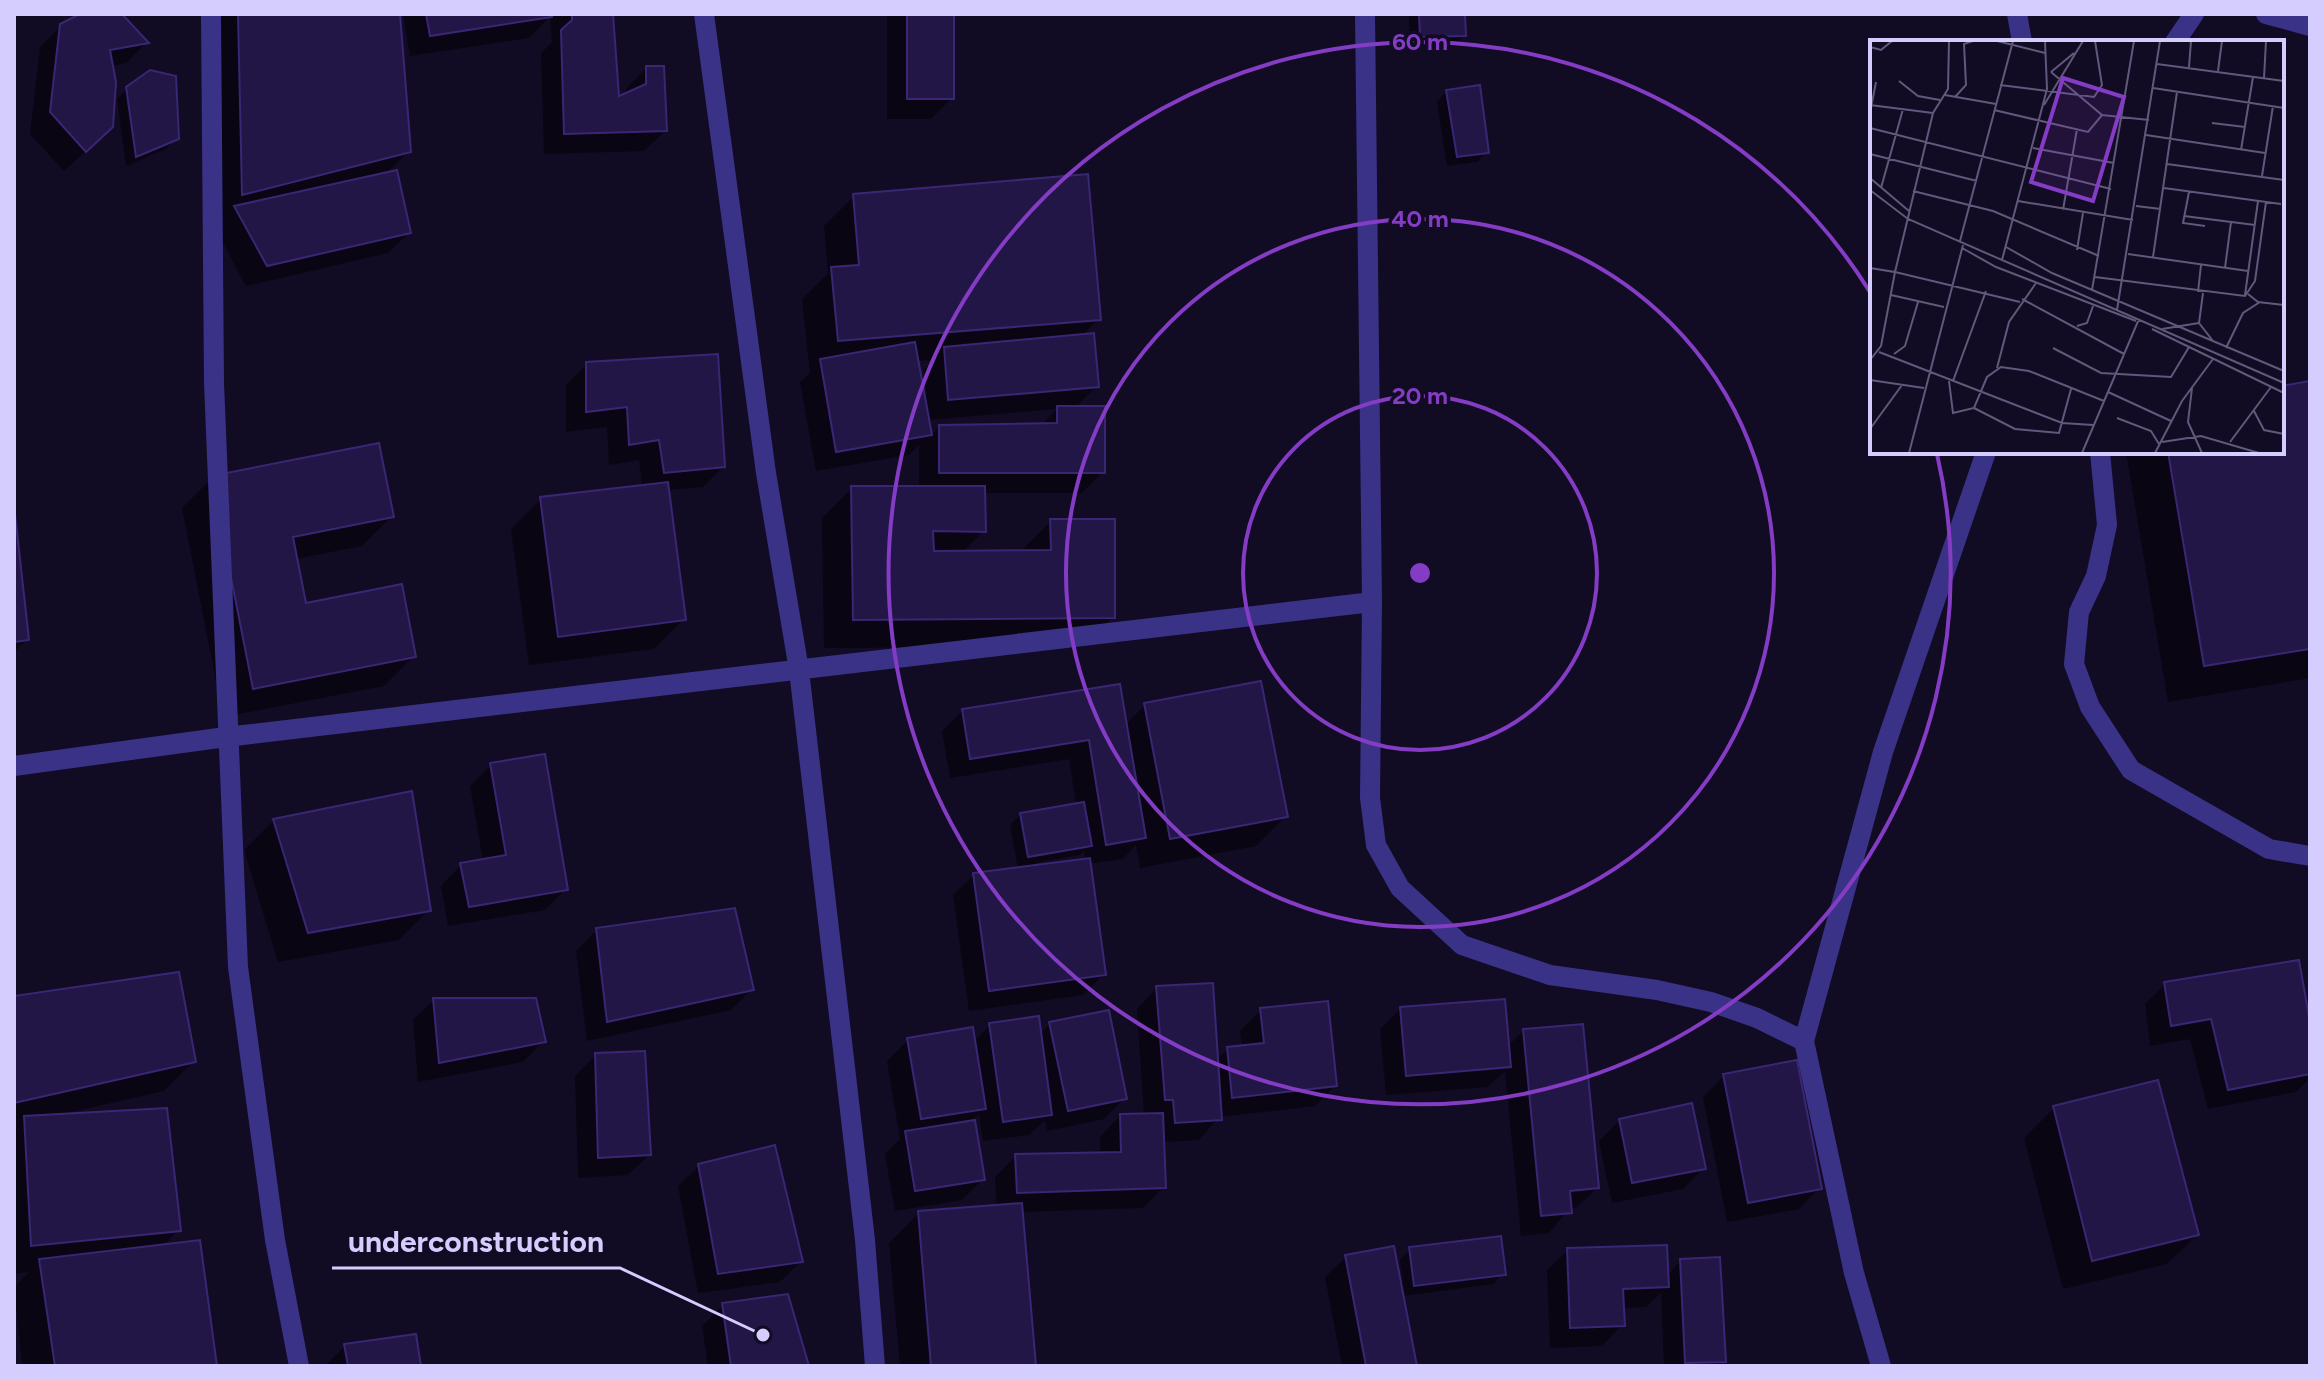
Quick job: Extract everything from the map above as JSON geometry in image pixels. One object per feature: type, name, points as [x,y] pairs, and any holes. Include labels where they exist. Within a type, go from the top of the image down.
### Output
[{"type":"street","points":[[211,14],[214,383],[226,737],[238,967],[275,1240],[299,1366]]},
{"type":"street","points":[[704,14],[762,443],[799,670],[865,1240],[875,1366]]},
{"type":"street","points":[[1365,14],[1372,602],[1370,798],[1376,845],[1400,888],[1462,945],[1550,975],[1657,990],[1711,1002],[1757,1018],[1804,1041]]},
{"type":"street","points":[[2017,14],[2022,40]]},
{"type":"street","points":[[2176,40],[2194,14]]},
{"type":"street","points":[[2266,14],[2310,26]]},
{"type":"street","points":[[1881,1366],[1854,1273],[1804,1041],[1883,752],[1985,454]]},
{"type":"street","points":[[2100,454],[2107,525],[2096,576],[2079,612],[2074,664],[2090,707],[2131,770],[2269,849],[2310,856]]},
{"type":"street","points":[[14,766],[226,737],[1372,602]]},
{"type":"building","points":[[80,14],[122,14],[149,43],[110,50],[116,82],[113,127],[86,152],[50,112],[60,24]]},
{"type":"building","points":[[238,14],[400,14],[411,152],[242,195]]},
{"type":"building","points":[[426,14],[551,14],[552,17],[430,36]]},
{"type":"building","points":[[572,14],[613,14],[619,96],[646,84],[646,66],[664,66],[667,131],[564,134],[561,30],[572,20]]},
{"type":"building","points":[[907,14],[954,14],[954,99],[907,99]]},
{"type":"building","points":[[1419,14],[1465,14],[1466,36],[1420,37]]},
{"type":"building","points":[[150,70],[176,76],[179,139],[136,157],[126,87]]},
{"type":"building","points":[[1480,85],[1489,153],[1457,157],[1446,90]]},
{"type":"building","points":[[397,170],[411,233],[267,266],[234,206]]},
{"type":"building","points":[[1088,174],[1101,320],[838,341],[831,267],[859,265],[853,194]]},
{"type":"building","points":[[1094,333],[1099,387],[948,400],[944,347]]},
{"type":"building","points":[[915,342],[932,435],[836,452],[820,359]]},
{"type":"building","points":[[718,354],[725,467],[664,473],[659,440],[629,445],[627,407],[586,412],[586,362]]},
{"type":"building","points":[[2310,381],[2310,649],[2204,666],[2168,454],[2284,454],[2284,386]]},
{"type":"building","points":[[1057,406],[1105,406],[1105,473],[939,473],[939,425],[1057,423]]},
{"type":"building","points":[[379,443],[394,517],[293,537],[306,603],[402,584],[416,657],[253,689],[211,476]]},
{"type":"building","points":[[668,482],[686,620],[558,637],[540,497]]},
{"type":"building","points":[[851,486],[985,486],[986,532],[933,531],[934,551],[1051,550],[1050,519],[1115,519],[1115,618],[853,620]]},
{"type":"building","points":[[14,505],[29,640],[14,642]]},
{"type":"building","points":[[1261,681],[1288,817],[1170,839],[1144,703]]},
{"type":"building","points":[[1120,684],[1146,838],[1106,845],[1089,740],[970,759],[962,709]]},
{"type":"building","points":[[545,754],[568,890],[469,907],[460,863],[506,855],[490,763]]},
{"type":"building","points":[[412,791],[431,911],[308,933],[273,819]]},
{"type":"building","points":[[1084,802],[1092,846],[1028,857],[1020,813]]},
{"type":"building","points":[[1090,858],[1106,975],[989,991],[973,873]]},
{"type":"building","points":[[735,908],[754,990],[607,1022],[596,928]]},
{"type":"building","points":[[2299,960],[2310,1022],[2310,1074],[2228,1090],[2211,1019],[2171,1026],[2164,982]]},
{"type":"building","points":[[179,972],[196,1062],[14,1103],[14,996]]},
{"type":"building","points":[[1213,983],[1222,1120],[1175,1123],[1173,1100],[1165,1100],[1156,986]]},
{"type":"building","points":[[433,998],[536,998],[546,1042],[439,1063]]},
{"type":"building","points":[[1505,999],[1511,1067],[1406,1076],[1400,1007]]},
{"type":"building","points":[[1328,1001],[1337,1086],[1232,1098],[1227,1047],[1264,1043],[1260,1008]]},
{"type":"building","points":[[1109,1010],[1127,1099],[1068,1111],[1049,1022]]},
{"type":"building","points":[[1039,1016],[1052,1115],[1003,1122],[989,1023]]},
{"type":"building","points":[[1583,1024],[1599,1188],[1570,1191],[1572,1213],[1541,1216],[1523,1029]]},
{"type":"building","points":[[973,1027],[986,1109],[921,1119],[907,1038]]},
{"type":"building","points":[[645,1051],[651,1155],[598,1158],[595,1053]]},
{"type":"building","points":[[1797,1060],[1822,1189],[1748,1203],[1723,1074]]},
{"type":"building","points":[[2158,1080],[2199,1235],[2092,1261],[2053,1106]]},
{"type":"building","points":[[1692,1103],[1706,1169],[1632,1183],[1619,1119]]},
{"type":"building","points":[[167,1108],[181,1231],[31,1246],[24,1116]]},
{"type":"building","points":[[1163,1113],[1166,1188],[1017,1193],[1015,1154],[1121,1152],[1120,1114]]},
{"type":"building","points":[[975,1120],[985,1180],[915,1191],[905,1131]]},
{"type":"building","points":[[775,1145],[803,1262],[718,1274],[698,1164]]},
{"type":"building","points":[[1022,1203],[1036,1366],[931,1366],[918,1211]]},
{"type":"building","points":[[1501,1236],[1506,1275],[1414,1286],[1409,1247]]},
{"type":"building","points":[[200,1240],[217,1366],[55,1366],[39,1259]]},
{"type":"building","points":[[1667,1245],[1669,1287],[1623,1289],[1625,1326],[1570,1328],[1567,1248]]},
{"type":"building","points":[[1394,1246],[1417,1366],[1366,1366],[1345,1255]]},
{"type":"building","points":[[1720,1257],[1726,1362],[1685,1363],[1680,1259]]},
{"type":"building","points":[[788,1294],[809,1366],[731,1366],[722,1303]]},
{"type":"building","points":[[416,1334],[421,1366],[348,1366],[344,1344]]},
{"type":"place","name":"underconstruction","points":[[763,1335]]}]
